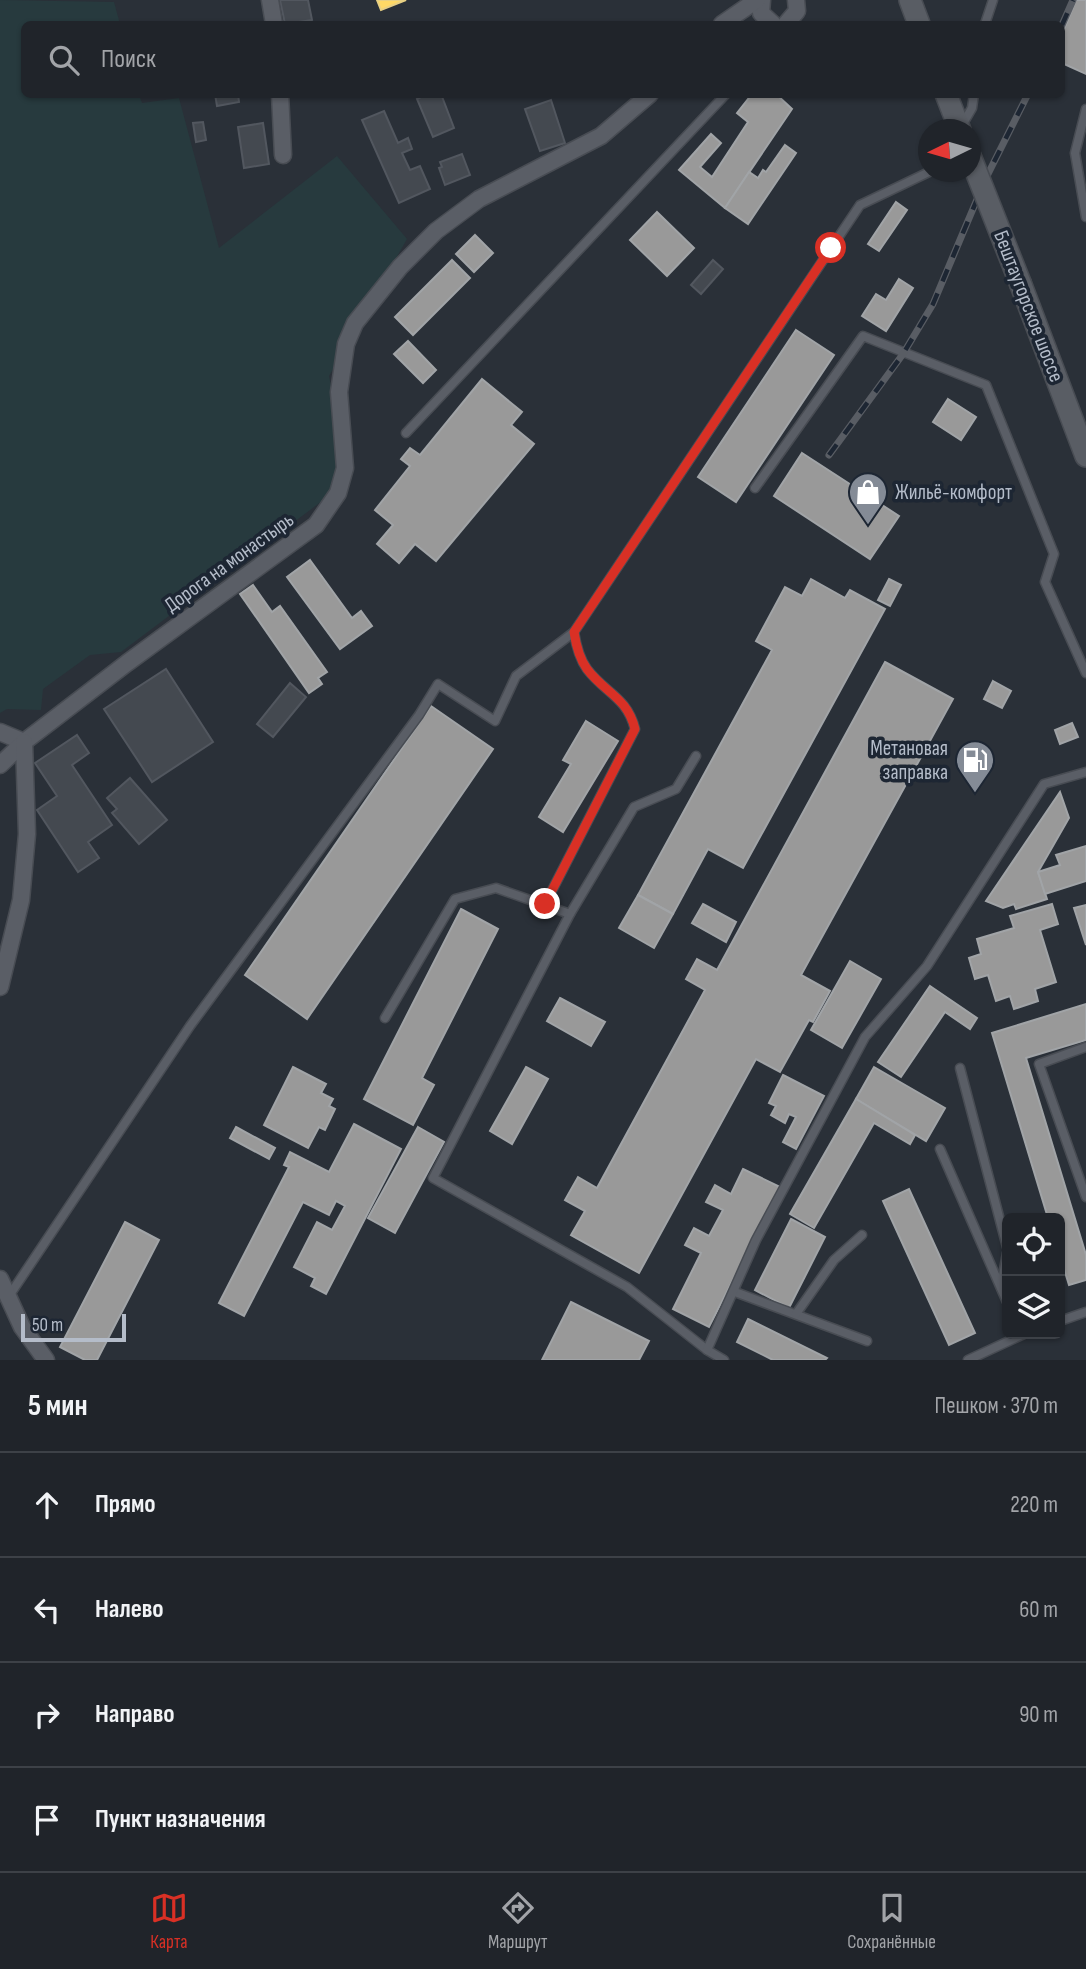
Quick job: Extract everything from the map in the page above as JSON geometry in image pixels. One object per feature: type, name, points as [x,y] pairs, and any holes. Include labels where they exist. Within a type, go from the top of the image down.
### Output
[{"type":"main road","points":[[910,0],[918,21]]},
{"type":"main road","points":[[948,98],[956,119]]},
{"type":"main road","name":"Бештаугорское шоссе","points":[[981,182],[1086,456]]},
{"type":"street","points":[[270,0],[274,21]]},
{"type":"street","points":[[727,21],[760,0],[761,13],[770,21]]},
{"type":"street","points":[[788,21],[799,4]]},
{"type":"street","points":[[280,98],[283,155]]},
{"type":"street","name":"Дорога на монастырь","points":[[0,765],[23,742],[316,525],[338,493],[345,468],[339,392],[345,344],[355,323],[409,258],[436,231],[479,199],[601,136],[645,98]]},
{"type":"street","points":[[0,732],[23,742],[27,834],[21,900],[0,987]]},
{"type":"street","points":[[0,1279],[22,1327],[46,1360]]},
{"type":"lane","points":[[986,21],[993,0]]},
{"type":"lane","points":[[406,433],[722,98]]},
{"type":"lane","points":[[966,119],[973,98]]},
{"type":"lane","points":[[1086,109],[1075,153],[1086,217]]},
{"type":"lane","points":[[9,1296],[190,1026],[419,715],[438,684],[495,721],[516,677],[574,632],[860,205],[918,177]]},
{"type":"lane","points":[[755,488],[863,336],[986,385],[1054,554],[1045,582],[1086,673]]},
{"type":"lane","points":[[545,904],[635,729],[630,710],[587,669],[578,652],[574,632]]},
{"type":"lane","points":[[696,756],[676,789],[634,807],[570,914],[433,1178],[626,1287],[706,1350],[724,1360]]},
{"type":"lane","points":[[706,1350],[735,1292],[756,1240],[864,1037],[928,966],[1044,784],[1086,772]]},
{"type":"lane","points":[[385,1018],[455,899],[496,888],[570,914]]},
{"type":"lane","points":[[1086,1047],[1039,1064],[1086,1197]]},
{"type":"lane","points":[[960,1069],[1002,1229]]},
{"type":"lane","points":[[940,1149],[1001,1287]]},
{"type":"lane","points":[[796,1314],[834,1260],[862,1236]]},
{"type":"lane","points":[[1001,1287],[1003,1276]]},
{"type":"lane","points":[[735,1292],[867,1341]]},
{"type":"lane","points":[[1065,1319],[1086,1312]]},
{"type":"lane","points":[[968,1360],[1012,1339]]},
{"type":"green space","points":[[0,0],[114,2],[119,21],[21,21],[21,98],[140,98],[142,103],[179,98],[219,248],[337,156],[407,239],[329,376],[350,480],[121,652],[90,655],[43,689],[41,710],[7,709],[0,713]]},
{"type":"building: Жильё","points":[[377,0],[406,0],[381,10]]},
{"type":"building: Промзона","points":[[1076,0],[1086,0],[1086,74],[1065,64],[1065,27]]},
{"type":"building: Промзона","points":[[749,98],[780,98],[792,109],[725,208],[679,170],[711,134],[721,143],[700,167],[712,177],[748,122],[737,113]]},
{"type":"building: Промзона","points":[[785,145],[796,153],[748,224],[725,208],[749,172],[758,178],[763,170],[766,172]]},
{"type":"building: Промзона","points":[[896,202],[907,210],[879,251],[868,244]]},
{"type":"building: Промзона","points":[[657,212],[694,248],[667,276],[630,240]]},
{"type":"building: Промзона","points":[[475,235],[493,253],[474,272],[456,254]]},
{"type":"building: Промзона","points":[[452,260],[470,278],[413,335],[395,317]]},
{"type":"building: Промзона","points":[[899,279],[913,288],[886,331],[862,316],[876,294],[886,300]]},
{"type":"building: Промзона","points":[[796,330],[834,355],[736,502],[698,477]]},
{"type":"building: Промзона","points":[[408,341],[436,370],[423,383],[394,354]]},
{"type":"building: Промзона","points":[[482,379],[522,412],[511,425],[534,444],[436,561],[415,544],[399,563],[377,544],[393,525],[375,510],[410,466],[401,459],[410,448],[420,455]]},
{"type":"building: Промзона","points":[[948,399],[976,417],[961,440],[933,422]]},
{"type":"building: Промзона","points":[[802,453],[899,516],[870,559],[774,496]]},
{"type":"building: Промзона","points":[[310,560],[352,618],[361,611],[372,626],[340,649],[287,577]]},
{"type":"building: Промзона","points":[[811,579],[845,598],[850,590],[885,609],[743,868],[708,849],[673,914],[638,895],[772,650],[756,641],[785,587],[802,596]]},
{"type":"building: Промзона","points":[[889,579],[901,585],[890,606],[878,600]]},
{"type":"building: Промзона","points":[[253,585],[272,612],[280,606],[327,672],[318,678],[322,684],[309,693],[240,594]]},
{"type":"building: Промзона","points":[[885,662],[953,699],[801,975],[830,991],[813,1022],[809,1020],[780,1072],[756,1059],[639,1273],[571,1235],[585,1211],[565,1200],[578,1177],[597,1188],[705,990],[686,979],[697,959],[717,970]]},
{"type":"building: Промзона","points":[[993,681],[1011,691],[1002,708],[984,699]]},
{"type":"building: Промзона","points":[[431,706],[493,749],[307,1019],[245,975]]},
{"type":"building: Промзона","points":[[586,721],[618,741],[563,832],[539,817],[571,764],[563,760]]},
{"type":"building: Промзона","points":[[1072,723],[1078,737],[1060,744],[1055,730]]},
{"type":"building: Промзона","points":[[1060,792],[1069,818],[1038,872],[1047,899],[1016,909],[1014,904],[1003,908],[986,901]]},
{"type":"building: Промзона","points":[[1086,846],[1086,881],[1045,894],[1038,872],[1060,865],[1056,855]]},
{"type":"building: Промзона","points":[[638,895],[673,914],[654,948],[619,928]]},
{"type":"building: Промзона","points":[[703,904],[736,922],[726,942],[692,923]]},
{"type":"building: Промзона","points":[[1052,904],[1058,924],[1040,930],[1056,982],[1035,989],[1038,1001],[1014,1009],[1010,996],[996,1001],[988,975],[975,979],[969,958],[981,954],[977,939],[1014,928],[1010,916]]},
{"type":"building: Промзона","points":[[1086,905],[1086,945],[1074,908]]},
{"type":"building: Промзона","points":[[461,909],[498,929],[422,1078],[434,1085],[413,1125],[364,1099]]},
{"type":"building: Промзона","points":[[850,961],[881,979],[842,1048],[811,1030]]},
{"type":"building: Промзона","points":[[930,986],[977,1018],[970,1029],[945,1012],[901,1077],[878,1062]]},
{"type":"building: Промзона","points":[[560,998],[605,1022],[591,1046],[547,1021]]},
{"type":"building: Промзона","points":[[1086,1004],[1086,1040],[1026,1058],[1086,1255],[1086,1280],[1069,1285],[1065,1272],[1065,1213],[1046,1213],[992,1033]]},
{"type":"building: Промзона","points":[[293,1067],[326,1084],[321,1093],[333,1099],[329,1106],[335,1109],[325,1130],[319,1127],[308,1148],[264,1125]]},
{"type":"building: Промзона","points":[[526,1067],[548,1079],[512,1144],[490,1131]]},
{"type":"building: Промзона","points":[[874,1067],[945,1108],[926,1141],[856,1099]]},
{"type":"building: Промзона","points":[[783,1075],[824,1096],[796,1149],[783,1142],[796,1117],[789,1114],[785,1123],[771,1115],[776,1106],[769,1103]]},
{"type":"building: Промзона","points":[[856,1099],[915,1135],[910,1144],[874,1123],[814,1228],[790,1214]]},
{"type":"building: Промзона","points":[[354,1124],[401,1149],[326,1294],[311,1286],[315,1278],[294,1267],[317,1222],[332,1230],[345,1206],[336,1201],[329,1215],[303,1202],[244,1316],[219,1303],[289,1167],[284,1165],[290,1152],[329,1172]]},
{"type":"building: Промзона","points":[[236,1127],[275,1148],[269,1159],[230,1138]]},
{"type":"building: Промзона","points":[[418,1127],[444,1142],[395,1233],[368,1218]]},
{"type":"building: Промзона","points":[[743,1169],[780,1187],[709,1327],[673,1309],[701,1253],[685,1245],[694,1228],[709,1236],[723,1210],[706,1202],[715,1185],[731,1194]]},
{"type":"building: Промзона","points":[[909,1189],[975,1333],[949,1345],[883,1201]]},
{"type":"building: Промзона","points":[[791,1219],[825,1237],[789,1308],[755,1290]]},
{"type":"building: Промзона","points":[[125,1222],[159,1240],[97,1360],[85,1360],[60,1347]]},
{"type":"building: Промзона","points":[[571,1302],[649,1341],[639,1360],[542,1360]]},
{"type":"building: Промзона","points":[[748,1319],[827,1358],[773,1360],[737,1342]]},
{"type":"building: Прочее","points":[[280,0],[308,0],[312,20],[284,21]]},
{"type":"building: Прочее","points":[[216,98],[238,98],[239,102],[217,106]]},
{"type":"building: Прочее","points":[[443,98],[454,128],[433,137],[417,99]]},
{"type":"building: Прочее","points":[[551,100],[565,143],[540,151],[525,109]]},
{"type":"building: Прочее","points":[[384,111],[398,143],[408,138],[412,149],[402,153],[410,170],[420,166],[430,189],[399,203],[362,120]]},
{"type":"building: Прочее","points":[[203,122],[206,140],[196,142],[193,123]]},
{"type":"building: Прочее","points":[[263,123],[269,164],[244,168],[238,127]]},
{"type":"building: Прочее","points":[[462,154],[470,175],[445,185],[439,168],[442,167],[440,162]]},
{"type":"building: Прочее","points":[[713,260],[723,269],[701,294],[691,285]]},
{"type":"building: Прочее","points":[[166,669],[213,742],[152,782],[104,709]]},
{"type":"building: Прочее","points":[[290,683],[306,697],[273,737],[257,724]]},
{"type":"building: Прочее","points":[[77,735],[89,753],[72,765],[112,825],[88,842],[99,858],[78,872],[37,810],[57,796],[35,763]]},
{"type":"building: Прочее","points":[[130,778],[167,820],[139,844],[112,813],[117,809],[107,798]]},
{"type":"railway","points":[[1064,21],[1073,0]]},
{"type":"railway","points":[[829,455],[903,354],[933,304],[986,178],[1026,98]]},
{"type":"place","name":"Жильё-комфорт","points":[[868,526]]},
{"type":"place","name":"Метановая заправка","points":[[975,794]]},
{"type":"route","points":[[545,904],[635,729],[630,710],[587,669],[578,652],[574,632],[831,248]]}]
